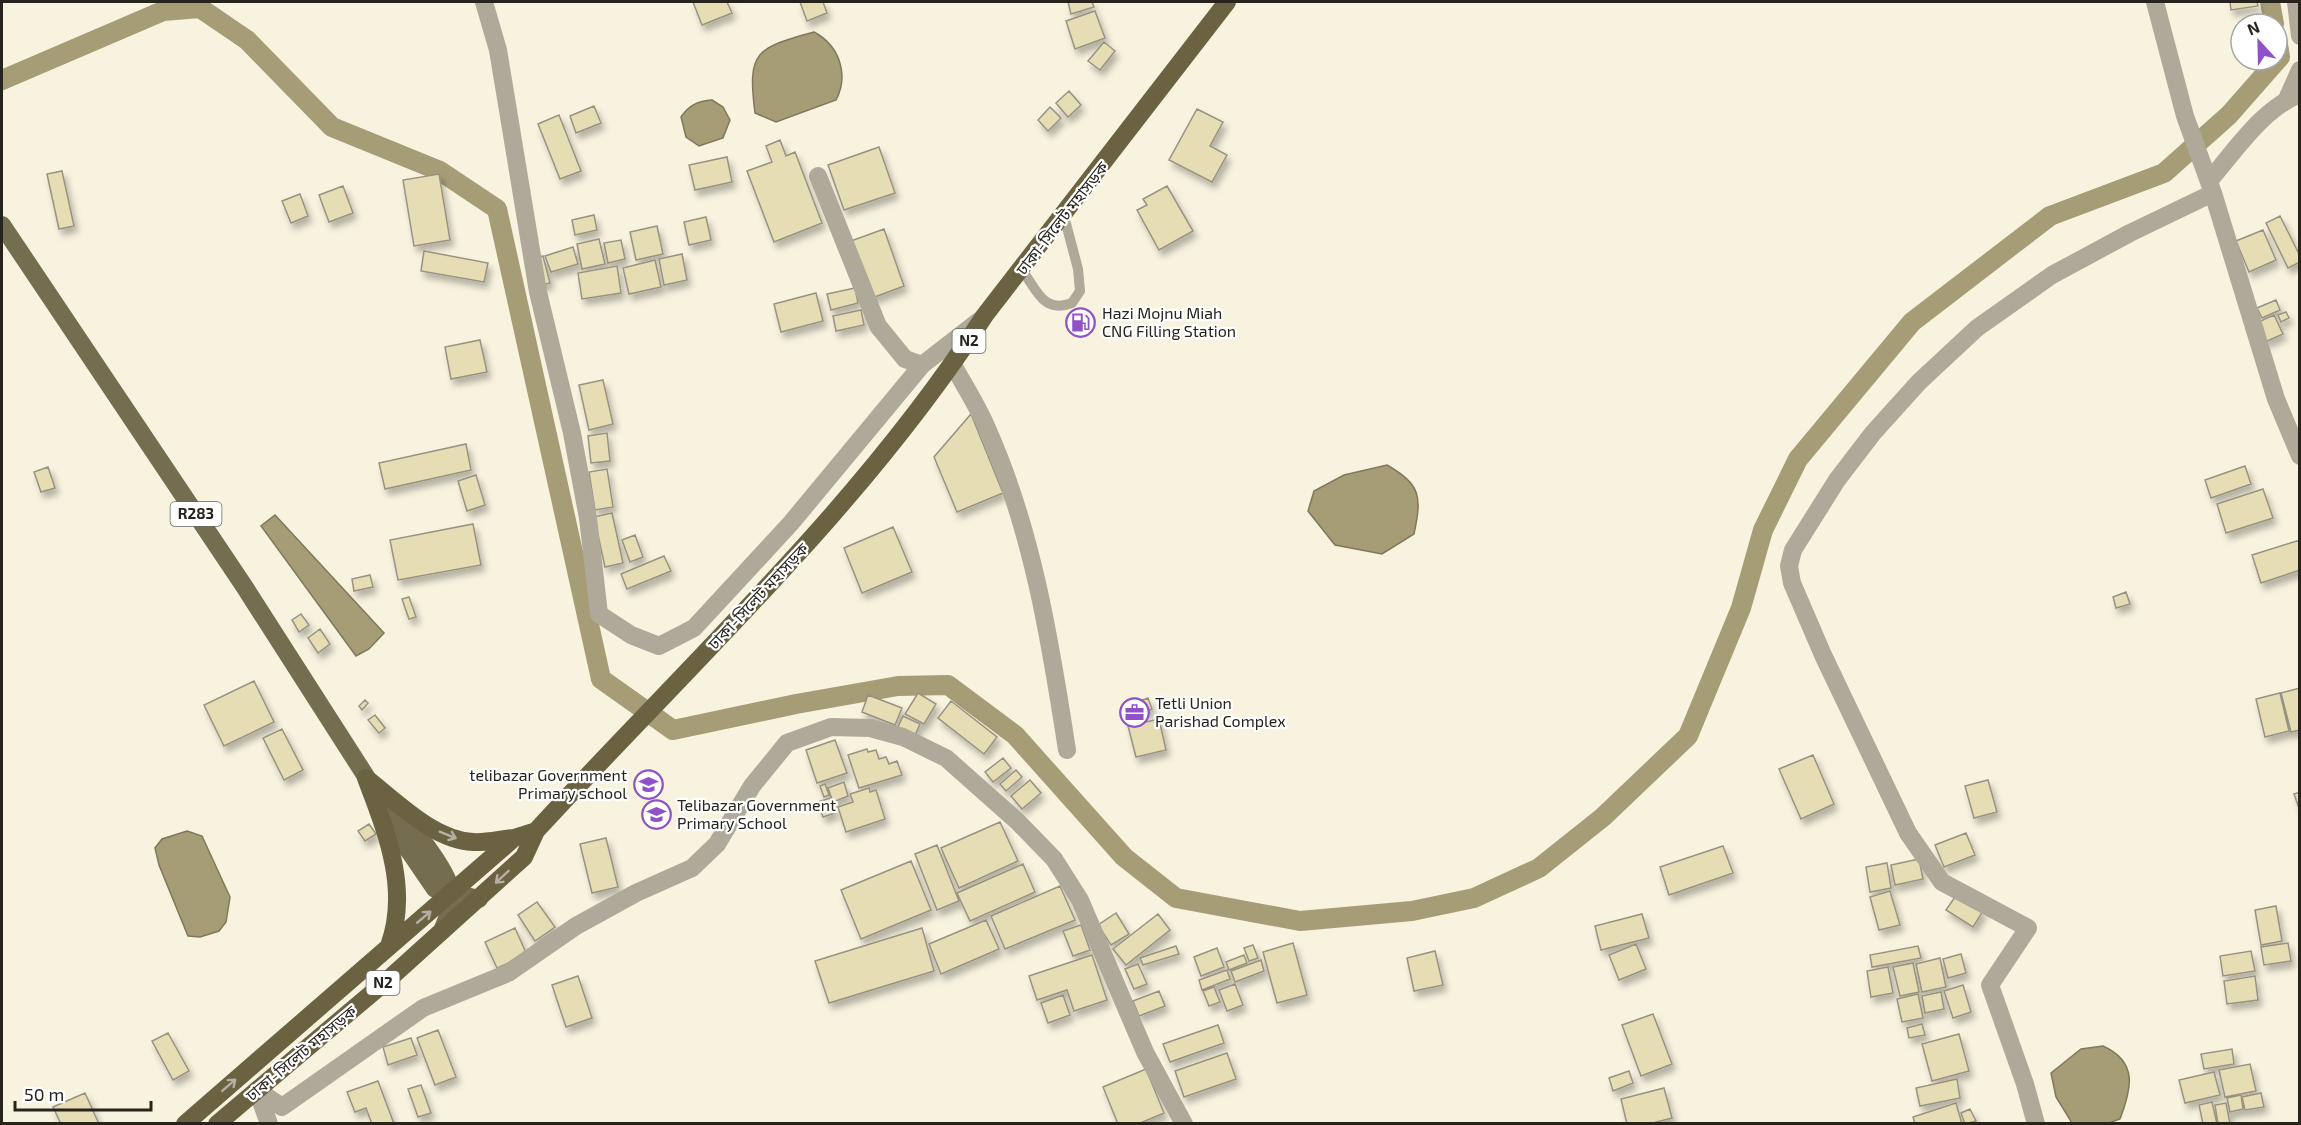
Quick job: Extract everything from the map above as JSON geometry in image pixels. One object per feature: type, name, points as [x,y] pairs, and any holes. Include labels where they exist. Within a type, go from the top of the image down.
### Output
[{"type":"highway","name":"ঢাকা-সিলেট মহাসড়ক","points":[[217,1124],[442,932],[524,857],[536,831],[563,801],[824,525],[953,365],[985,315],[1064,216],[1227,2]]},
{"type":"highway","name":"R283","points":[[366,778],[421,820],[447,836],[472,842],[514,838]]},
{"type":"highway","name":"R283","points":[[366,778],[391,850],[398,886],[397,925],[388,948]]},
{"type":"highway","points":[[185,1124],[514,838],[536,831]]},
{"type":"main road","name":"R283","points":[[2,225],[244,586],[366,778],[386,805],[404,817],[448,880],[451,894]]},
{"type":"main road","points":[[442,932],[451,894],[478,899]]},
{"type":"street","points":[[484,2],[498,50],[538,292],[572,433],[588,518],[599,614],[631,634],[659,646],[694,628],[784,532],[922,365],[985,315]]},
{"type":"street","points":[[2155,2],[2185,116],[2209,180],[2276,399],[2300,456]]},
{"type":"street","points":[[2296,2],[2300,36]]},
{"type":"street","points":[[2036,1124],[2025,1084],[1990,985],[2028,928],[1942,882],[1908,832],[1823,655],[1792,583],[1789,566],[1793,550],[1837,480],[1873,433],[1919,382],[1977,328],[2052,275],[2130,232],[2209,180],[2263,120],[2293,97],[2300,70]]},
{"type":"street","points":[[818,176],[878,326],[905,359],[922,365]]},
{"type":"street","points":[[953,365],[986,425],[1023,528],[1049,631],[1067,750]]},
{"type":"street","points":[[257,1090],[282,1107],[423,1008],[508,973],[576,926],[636,893],[692,868],[717,844],[752,786],[787,742],[831,727],[870,728],[903,737],[946,758],[1017,821],[1054,859],[1080,900],[1145,1052],[1184,1124]]},
{"type":"street","points":[[257,1090],[269,1124]]},
{"type":"lane","points":[[1022,270],[1047,304],[1054,308],[1072,303],[1080,291],[1079,280],[1064,216]]},
{"type":"shaded area","points":[[814,32],[830,45],[840,62],[842,81],[836,100],[776,122],[755,113],[753,76],[755,64],[760,55],[779,43]]},
{"type":"shaded area","points":[[712,100],[723,107],[730,120],[723,138],[699,146],[686,137],[681,117],[694,104]]},
{"type":"shaded area","points":[[1387,465],[1407,479],[1416,493],[1418,510],[1414,534],[1382,554],[1335,545],[1308,511],[1314,491],[1344,475]]},
{"type":"shaded area","points":[[275,515],[384,633],[369,649],[356,656],[261,526]]},
{"type":"shaded area","points":[[187,831],[202,836],[230,897],[226,922],[219,931],[200,937],[188,936],[159,865],[155,848],[162,839]]},
{"type":"shaded area","points":[[2103,1046],[2114,1052],[2127,1068],[2129,1086],[2120,1119],[2109,1123],[2072,1123],[2056,1097],[2051,1073],[2081,1049]]},
{"type":"building","points":[[693,2],[727,2],[732,13],[702,25]]},
{"type":"building","points":[[800,2],[823,2],[827,13],[807,21]]},
{"type":"building","points":[[1068,2],[1092,2],[1094,7],[1071,14]]},
{"type":"building","points":[[2230,2],[2257,2],[2258,6],[2231,10]]},
{"type":"building","points":[[1095,11],[1105,38],[1075,49],[1066,21]]},
{"type":"building","points":[[1104,42],[1115,51],[1100,70],[1088,61]]},
{"type":"building","points":[[1069,91],[1081,105],[1068,117],[1056,103]]},
{"type":"building","points":[[594,106],[601,123],[576,133],[570,116]]},
{"type":"building","points":[[1050,107],[1061,118],[1048,131],[1038,120]]},
{"type":"building","points":[[1197,109],[1223,122],[1210,146],[1227,155],[1212,182],[1169,160]]},
{"type":"building","points":[[559,115],[581,171],[560,179],[538,124]]},
{"type":"building","points":[[780,140],[786,156],[795,152],[822,223],[774,242],[747,171],[772,162],[766,146]]},
{"type":"building","points":[[879,147],[895,193],[844,210],[828,165]]},
{"type":"building","points":[[727,157],[732,182],[695,190],[689,165]]},
{"type":"building","points":[[62,171],[74,226],[59,229],[47,174]]},
{"type":"building","points":[[439,174],[450,240],[414,246],[403,180]]},
{"type":"building","points":[[343,186],[353,213],[329,222],[319,195]]},
{"type":"building","points":[[1167,186],[1193,231],[1159,250],[1137,210],[1147,205],[1143,199]]},
{"type":"building","points":[[300,194],[308,216],[291,223],[282,201]]},
{"type":"building","points":[[594,215],[597,230],[575,235],[572,220]]},
{"type":"building","points":[[2280,216],[2300,256],[2300,262],[2288,268],[2266,223]]},
{"type":"building","points":[[706,217],[711,240],[689,245],[684,222]]},
{"type":"building","points":[[657,226],[663,254],[636,260],[630,232]]},
{"type":"building","points":[[884,229],[904,286],[872,298],[851,241]]},
{"type":"building","points":[[2263,230],[2276,260],[2249,272],[2236,241]]},
{"type":"building","points":[[599,239],[605,264],[582,269],[577,244]]},
{"type":"building","points":[[621,240],[625,259],[608,263],[604,243]]},
{"type":"building","points":[[573,247],[578,264],[551,272],[545,256]]},
{"type":"building","points":[[424,251],[488,263],[484,282],[421,271]]},
{"type":"building","points":[[682,254],[687,280],[664,285],[659,259]]},
{"type":"building","points":[[543,256],[550,283],[536,286],[529,260]]},
{"type":"building","points":[[655,260],[661,287],[629,294],[623,268]]},
{"type":"building","points":[[617,266],[621,293],[582,299],[578,273]]},
{"type":"building","points":[[855,288],[858,303],[831,310],[827,294]]},
{"type":"building","points":[[816,293],[823,321],[781,332],[774,304]]},
{"type":"building","points":[[2276,300],[2280,310],[2262,318],[2257,308]]},
{"type":"building","points":[[861,310],[864,325],[836,331],[833,316]]},
{"type":"building","points":[[2286,312],[2289,318],[2281,322],[2278,315]]},
{"type":"building","points":[[2274,315],[2283,334],[2265,342],[2256,323]]},
{"type":"building","points":[[480,340],[487,372],[451,379],[445,347]]},
{"type":"building","points":[[603,380],[613,424],[589,430],[579,385]]},
{"type":"building","points":[[971,414],[1003,493],[957,512],[934,457]]},
{"type":"building","points":[[607,433],[610,461],[591,463],[588,436]]},
{"type":"building","points":[[466,444],[471,470],[385,489],[379,463]]},
{"type":"building","points":[[2245,466],[2251,484],[2211,498],[2205,480]]},
{"type":"building","points":[[48,467],[55,488],[41,492],[34,472]]},
{"type":"building","points":[[607,469],[613,507],[595,510],[589,472]]},
{"type":"building","points":[[476,475],[485,505],[467,511],[458,481]]},
{"type":"building","points":[[2263,489],[2273,518],[2226,533],[2217,504]]},
{"type":"building","points":[[612,513],[623,563],[605,567],[594,517]]},
{"type":"building","points":[[473,524],[481,565],[398,580],[390,540]]},
{"type":"building","points":[[893,527],[912,572],[862,593],[844,548]]},
{"type":"building","points":[[635,535],[643,557],[630,562],[622,540]]},
{"type":"building","points":[[2300,540],[2300,570],[2261,583],[2252,555]]},
{"type":"building","points":[[664,556],[671,571],[627,589],[621,574]]},
{"type":"building","points":[[370,575],[373,587],[354,591],[352,579]]},
{"type":"building","points":[[2126,592],[2130,604],[2116,608],[2113,597]]},
{"type":"building","points":[[409,597],[416,617],[409,619],[402,599]]},
{"type":"building","points":[[301,614],[309,625],[299,632],[292,620]]},
{"type":"building","points":[[320,629],[330,644],[318,653],[308,638]]},
{"type":"building","points":[[254,681],[274,722],[224,746],[204,705]]},
{"type":"building","points":[[2300,688],[2300,730],[2291,732],[2281,693]]},
{"type":"building","points":[[918,693],[936,704],[924,724],[905,714]]},
{"type":"building","points":[[2280,693],[2289,731],[2265,737],[2256,699]]},
{"type":"building","points":[[868,695],[902,708],[895,725],[862,712]]},
{"type":"building","points":[[1148,698],[1152,709],[1127,720],[1122,708]]},
{"type":"building","points":[[365,700],[368,703],[362,710],[359,706]]},
{"type":"building","points":[[951,701],[997,737],[984,754],[938,718]]},
{"type":"building","points":[[375,715],[385,728],[379,733],[368,720]]},
{"type":"building","points":[[903,716],[920,724],[915,735],[898,727]]},
{"type":"building","points":[[1159,719],[1166,750],[1136,757],[1128,726]]},
{"type":"building","points":[[282,729],[303,770],[284,780],[263,738]]},
{"type":"building","points":[[835,740],[847,773],[817,783],[806,750]]},
{"type":"building","points":[[867,749],[868,752],[876,750],[879,759],[886,757],[889,764],[897,761],[902,775],[859,788],[848,755]]},
{"type":"building","points":[[1813,755],[1834,804],[1801,819],[1779,769]]},
{"type":"building","points":[[1003,758],[1011,768],[993,782],[985,772]]},
{"type":"building","points":[[1016,770],[1022,777],[1006,791],[1000,784]]},
{"type":"building","points":[[1030,780],[1041,793],[1022,809],[1011,796]]},
{"type":"building","points":[[1988,780],[1997,812],[1974,818],[1965,786]]},
{"type":"building","points":[[844,782],[848,796],[833,802],[828,788]]},
{"type":"building","points":[[825,784],[829,795],[824,797],[820,786]]},
{"type":"building","points":[[869,788],[870,792],[876,790],[885,819],[846,832],[838,807],[853,802],[850,794]]},
{"type":"building","points":[[2300,792],[2300,811],[2294,794]]},
{"type":"building","points":[[830,798],[835,813],[823,817],[818,802]]},
{"type":"building","points":[[1000,822],[1018,861],[959,888],[941,848]]},
{"type":"building","points":[[369,824],[376,834],[365,841],[358,831]]},
{"type":"building","points":[[1966,833],[1975,855],[1944,867],[1935,845]]},
{"type":"building","points":[[606,838],[618,887],[592,893],[580,844]]},
{"type":"building","points":[[937,845],[959,901],[937,910],[915,854]]},
{"type":"building","points":[[1723,846],[1733,873],[1669,895],[1660,867]]},
{"type":"building","points":[[1919,859],[1923,879],[1895,885],[1891,865]]},
{"type":"building","points":[[911,861],[931,910],[861,939],[841,890]]},
{"type":"building","points":[[1887,863],[1891,888],[1870,892],[1866,867]]},
{"type":"building","points":[[1023,864],[1035,892],[970,921],[957,893]]},
{"type":"building","points":[[1060,886],[1075,920],[1005,949],[991,916]]},
{"type":"building","points":[[1890,891],[1900,925],[1879,930],[1870,897]]},
{"type":"building","points":[[1957,894],[1983,911],[1973,927],[1946,910]]},
{"type":"building","points":[[537,902],[555,927],[535,941],[518,915]]},
{"type":"building","points":[[2276,906],[2282,941],[2261,945],[2255,910]]},
{"type":"building","points":[[1116,913],[1129,934],[1111,945],[1098,925]]},
{"type":"building","points":[[1158,914],[1170,930],[1126,965],[1113,949]]},
{"type":"building","points":[[1642,914],[1649,938],[1601,950],[1595,926]]},
{"type":"building","points":[[986,920],[999,949],[941,974],[929,944]]},
{"type":"building","points":[[1081,925],[1090,950],[1073,956],[1063,931]]},
{"type":"building","points":[[515,928],[527,955],[497,968],[485,942]]},
{"type":"building","points":[[922,928],[934,971],[829,1003],[815,961]]},
{"type":"building","points":[[1293,943],[1307,995],[1277,1003],[1263,952]]},
{"type":"building","points":[[2288,943],[2291,961],[2264,965],[2261,947]]},
{"type":"building","points":[[1636,944],[1646,969],[1619,980],[1609,955]]},
{"type":"building","points":[[1253,945],[1258,958],[1249,961],[1244,948]]},
{"type":"building","points":[[1176,946],[1179,954],[1143,965],[1140,958]]},
{"type":"building","points":[[1918,946],[1921,958],[1872,967],[1870,955]]},
{"type":"building","points":[[1217,948],[1224,967],[1201,976],[1194,957]]},
{"type":"building","points":[[1435,951],[1443,985],[1414,991],[1407,958]]},
{"type":"building","points":[[2251,951],[2255,971],[2223,976],[2220,956]]},
{"type":"building","points":[[1961,954],[1966,973],[1948,978],[1943,959]]},
{"type":"building","points":[[1092,955],[1107,1000],[1074,1011],[1067,990],[1037,1000],[1029,976]]},
{"type":"building","points":[[1244,955],[1247,963],[1229,970],[1226,962]]},
{"type":"building","points":[[1940,958],[1946,987],[1922,992],[1916,964]]},
{"type":"building","points":[[1261,960],[1264,971],[1235,982],[1231,971]]},
{"type":"building","points":[[1913,963],[1919,992],[1900,996],[1893,967]]},
{"type":"building","points":[[1138,964],[1147,984],[1134,989],[1125,969]]},
{"type":"building","points":[[1888,967],[1893,993],[1871,997],[1867,971]]},
{"type":"building","points":[[1227,970],[1230,979],[1202,990],[1199,980]]},
{"type":"building","points":[[578,976],[592,1018],[566,1027],[552,985]]},
{"type":"building","points":[[2255,976],[2258,1000],[2227,1004],[2224,981]]},
{"type":"building","points":[[1235,984],[1243,1005],[1227,1011],[1219,990]]},
{"type":"building","points":[[1963,985],[1971,1012],[1953,1018],[1944,991]]},
{"type":"building","points":[[1214,987],[1220,1002],[1209,1006],[1203,991]]},
{"type":"building","points":[[1159,991],[1165,1006],[1139,1016],[1133,1001]]},
{"type":"building","points":[[1941,992],[1944,1009],[1925,1013],[1922,996]]},
{"type":"building","points":[[1918,994],[1923,1018],[1902,1022],[1897,999]]},
{"type":"building","points":[[1063,995],[1070,1015],[1048,1023],[1041,1003]]},
{"type":"building","points":[[1653,1014],[1672,1064],[1641,1076],[1622,1025]]},
{"type":"building","points":[[1922,1024],[1925,1035],[1909,1038],[1907,1028]]},
{"type":"building","points":[[1218,1025],[1224,1043],[1170,1062],[1163,1044]]},
{"type":"building","points":[[438,1030],[456,1077],[435,1085],[417,1038]]},
{"type":"building","points":[[168,1033],[189,1071],[173,1080],[152,1041]]},
{"type":"building","points":[[1959,1034],[1969,1071],[1932,1081],[1922,1044]]},
{"type":"building","points":[[411,1038],[417,1055],[388,1065],[383,1047]]},
{"type":"building","points":[[2232,1049],[2234,1064],[2204,1069],[2201,1054]]},
{"type":"building","points":[[1227,1053],[1236,1079],[1184,1097],[1175,1071]]},
{"type":"building","points":[[2250,1064],[2256,1091],[2225,1097],[2219,1070]]},
{"type":"building","points":[[1146,1069],[1164,1113],[1138,1124],[1118,1124],[1103,1087]]},
{"type":"building","points":[[1629,1071],[1633,1083],[1613,1091],[1609,1078]]},
{"type":"building","points":[[2214,1072],[2220,1095],[2185,1103],[2179,1080]]},
{"type":"building","points":[[1957,1079],[1960,1098],[1920,1106],[1916,1088]]},
{"type":"building","points":[[378,1081],[394,1124],[372,1124],[366,1108],[355,1112],[347,1092]]},
{"type":"building","points":[[421,1085],[431,1113],[418,1117],[408,1089]]},
{"type":"building","points":[[1664,1088],[1672,1118],[1649,1124],[1627,1124],[1621,1099]]},
{"type":"building","points":[[85,1093],[99,1124],[61,1124],[53,1107]]},
{"type":"building","points":[[2261,1093],[2264,1107],[2245,1110],[2242,1097]]},
{"type":"building","points":[[2241,1095],[2243,1109],[2230,1112],[2227,1098]]},
{"type":"building","points":[[2212,1102],[2217,1124],[2203,1124],[2199,1105]]},
{"type":"building","points":[[1956,1103],[1962,1124],[1915,1124],[1913,1117]]},
{"type":"building","points":[[2226,1103],[2230,1124],[2218,1124],[2215,1105]]},
{"type":"building","points":[[1970,1109],[1976,1121],[1965,1124],[1961,1113]]},
{"type":"waterway","points":[[2270,2],[2272,12]]},
{"type":"waterway","points":[[2,80],[163,11],[200,8],[247,40],[332,127],[440,171],[497,209],[601,679],[673,730],[796,704],[898,686],[948,685],[1015,735],[1124,857],[1176,898],[1300,921],[1412,911],[1474,898],[1539,868],[1603,817],[1688,736],[1741,608],[1763,530],[1798,459],[1912,322],[2050,216],[2164,173],[2229,115],[2267,72]]},
{"type":"place","name":"Hazi Mojnu Miah CNG Filling Station","points":[[1081,322]]},
{"type":"place","name":"Tetli Union Parishad Complex","points":[[1134,712]]},
{"type":"place","name":"telibazar Government Primary school","points":[[648,784]]},
{"type":"place","name":"Telibazar Government Primary School","points":[[656,814]]}]
